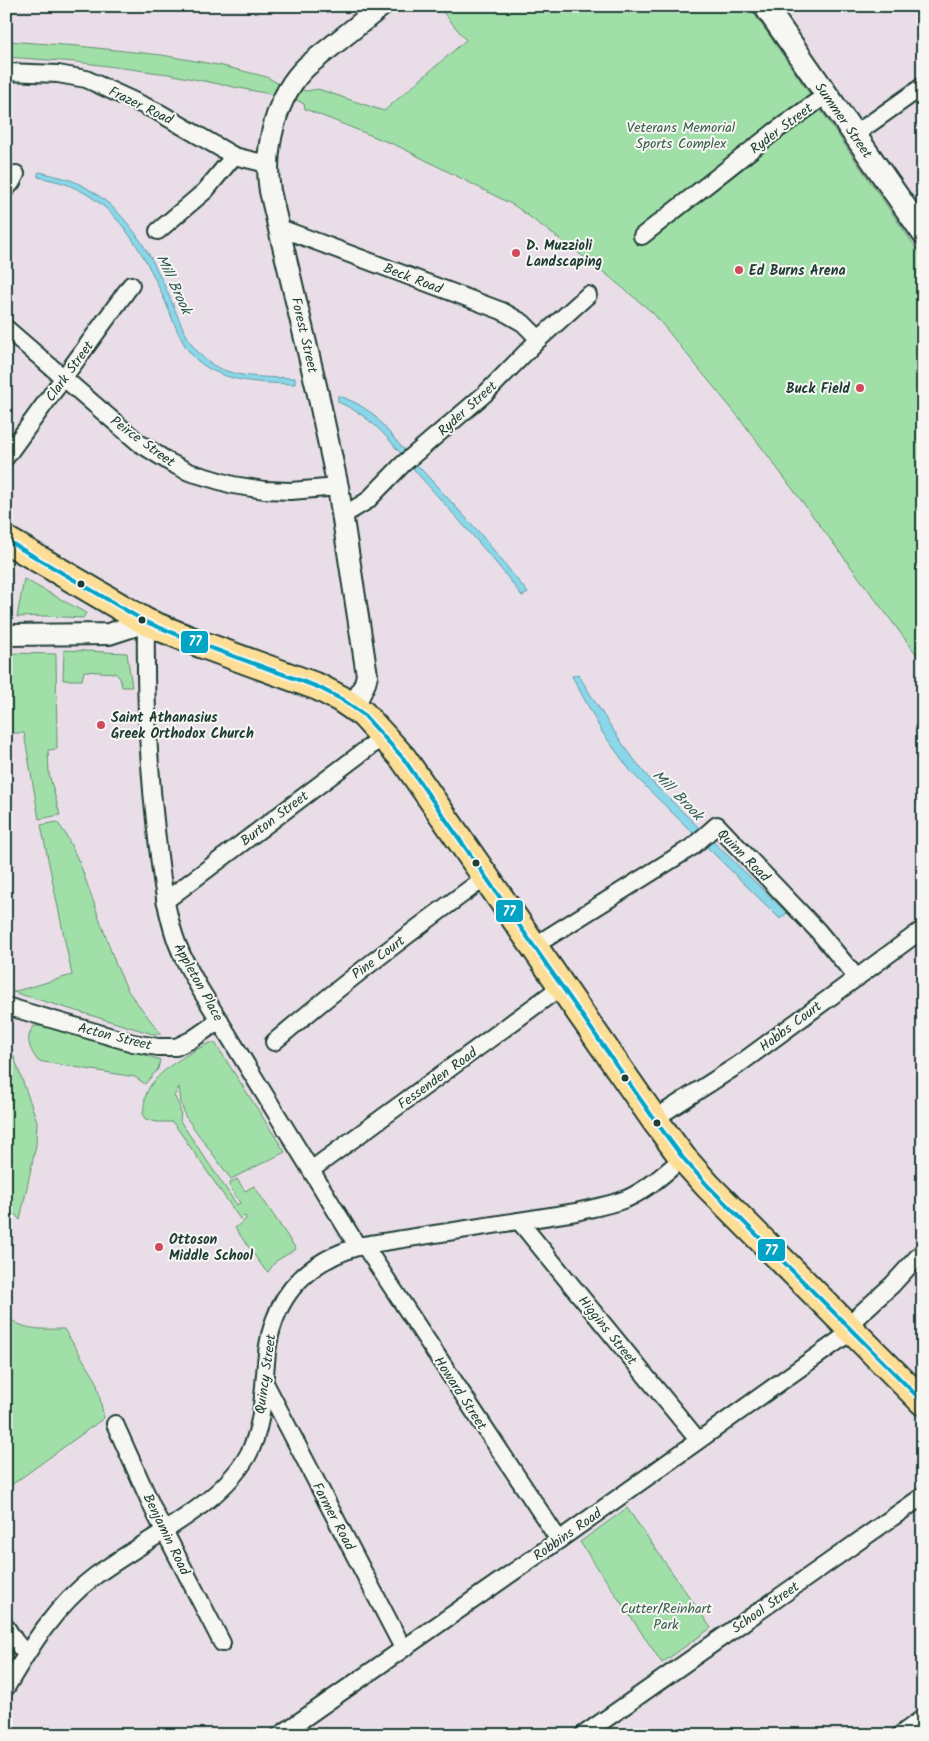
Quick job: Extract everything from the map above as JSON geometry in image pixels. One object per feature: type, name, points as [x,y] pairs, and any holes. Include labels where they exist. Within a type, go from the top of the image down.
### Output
[{"type":"main road","name":"Summer Street","points":[[765,6],[923,233]]},
{"type":"main road","points":[[6,540],[146,622],[318,687],[354,707],[404,758],[683,1158],[736,1216],[923,1402]]},
{"type":"street","name":"Forest Street","points":[[354,707],[366,681],[367,673],[338,487],[270,191],[267,164],[274,127],[283,100],[296,76],[382,6]]},
{"type":"street","name":"Frazer Road","points":[[6,72],[58,74],[86,79],[158,112],[234,156],[267,164]]},
{"type":"street","points":[[854,135],[923,86]]},
{"type":"street","name":"Ryder Street","points":[[642,236],[774,132],[826,95]]},
{"type":"street","points":[[158,231],[205,191],[234,156]]},
{"type":"street","points":[[6,190],[16,174]]},
{"type":"street","name":"Beck Road","points":[[280,228],[502,312],[523,322],[540,339]]},
{"type":"street","name":"Clark Street","points":[[6,457],[131,285]]},
{"type":"street","name":"Ryder Street","points":[[342,516],[367,501],[403,464],[487,392],[540,339],[588,295]]},
{"type":"street","name":"Peirce Street","points":[[6,328],[139,443],[171,464],[189,472],[233,485],[264,490],[291,491],[338,487]]},
{"type":"street","points":[[6,635],[109,634],[146,622]]},
{"type":"street","name":"Appleton Place","points":[[146,622],[145,676],[152,793],[164,901],[173,932],[185,961],[220,1020],[311,1170],[361,1246]]},
{"type":"street","name":"Burton Street","points":[[164,901],[384,736]]},
{"type":"street","name":"Quinn Road","points":[[534,946],[698,843],[717,825],[818,931],[857,978]]},
{"type":"street","name":"Pine Court","points":[[274,1042],[343,984],[486,878]]},
{"type":"street","name":"Hobbs Court","points":[[654,1119],[738,1066],[923,929]]},
{"type":"street","name":"Fessenden Road","points":[[311,1170],[562,986]]},
{"type":"street","name":"Acton Street","points":[[6,1006],[133,1043],[158,1047],[176,1047],[191,1040],[220,1020]]},
{"type":"street","name":"Quincy Street","points":[[6,1688],[26,1654],[68,1600],[94,1577],[200,1506],[234,1475],[248,1454],[256,1433],[265,1383],[270,1335],[277,1311],[289,1290],[306,1273],[325,1260],[361,1246],[605,1206],[626,1199],[646,1188],[683,1158]]},
{"type":"street","name":"Higgins Street","points":[[519,1221],[698,1440]]},
{"type":"street","name":"Howard Street","points":[[361,1246],[558,1540]]},
{"type":"street","name":"Robbins Road","points":[[280,1735],[558,1540],[850,1328],[923,1251]]},
{"type":"street","name":"Farmer Road","points":[[265,1383],[403,1648]]},
{"type":"street","name":"Benjamin Road","points":[[115,1424],[164,1530],[222,1644]]},
{"type":"street","name":"School Street","points":[[583,1735],[923,1496]]},
{"type":"street","points":[[6,1627],[26,1654]]},
{"type":"street","points":[[900,1735],[923,1718]]},
{"type":"green space","name":"Veterans Memorial Sports Complex","points":[[438,6],[749,6],[923,258],[923,663],[741,420],[653,313],[600,269],[515,206],[400,147],[305,109],[304,104],[295,99],[168,74],[77,62],[6,57],[6,41],[162,55],[223,66],[267,77],[279,84],[307,91],[318,89],[384,111],[466,40]]},
{"type":"green space","points":[[24,579],[86,613],[83,618],[17,617]]},
{"type":"green space","points":[[64,650],[127,653],[132,687],[122,687],[120,678],[115,673],[84,671],[82,680],[63,680]]},
{"type":"green space","points":[[6,653],[56,654],[57,749],[48,750],[49,774],[60,815],[39,819],[24,733],[6,733]]},
{"type":"green space","points":[[57,822],[65,833],[80,864],[116,965],[128,991],[161,1034],[153,1034],[13,992],[72,975],[41,825]]},
{"type":"green space","points":[[34,1026],[61,1030],[160,1060],[158,1069],[145,1084],[135,1077],[38,1061],[29,1044],[29,1035]]},
{"type":"green space","points":[[6,1035],[37,1121],[36,1145],[20,1220],[12,1211],[6,1218]]},
{"type":"green space","points":[[210,1043],[215,1043],[285,1152],[231,1179],[185,1116],[179,1087],[174,1096],[180,1108],[180,1121],[237,1205],[240,1203],[229,1185],[237,1179],[245,1191],[254,1186],[296,1249],[276,1261],[268,1272],[235,1228],[247,1218],[245,1216],[240,1219],[175,1125],[171,1122],[157,1122],[145,1119],[143,1115],[147,1092],[151,1084],[174,1063]]},
{"type":"green space","points":[[6,1313],[17,1324],[40,1329],[64,1329],[96,1380],[104,1418],[6,1489]]},
{"type":"green space","name":"Cutter/Reinhart Park","points":[[627,1508],[711,1628],[662,1663],[580,1542]]},
{"type":"water","points":[[40,172],[73,181],[92,191],[122,217],[135,233],[156,268],[188,339],[206,360],[223,370],[233,373],[295,378],[295,384],[236,379],[213,371],[196,360],[181,339],[152,273],[120,223],[107,209],[92,198],[66,184],[38,177]]},
{"type":"water","points":[[338,395],[358,404],[373,414],[479,532],[528,593],[522,596],[484,549],[391,442],[363,416],[338,402]]},
{"type":"water","points":[[578,674],[604,716],[642,770],[653,783],[787,913],[780,919],[632,773],[602,732],[572,676]]},
{"type":"transit line","name":"77","points":[[6,540],[146,622],[318,687],[341,699],[363,714],[403,758],[683,1158],[708,1186],[923,1402]]},
{"type":"place","name":"D. Muzzioli Landscaping","points":[[516,253]]},
{"type":"place","name":"Ed Burns Arena","points":[[739,270]]},
{"type":"place","name":"Buck Field","points":[[860,388]]},
{"type":"place","name":"Saint Athanasius Greek Orthodox Church","points":[[101,725]]},
{"type":"place","name":"Ottoson Middle School","points":[[159,1247]]},
{"type":"water label","name":"Mill Brook","points":[[174,284]]},
{"type":"water label","name":"Mill Brook","points":[[678,795]]}]
